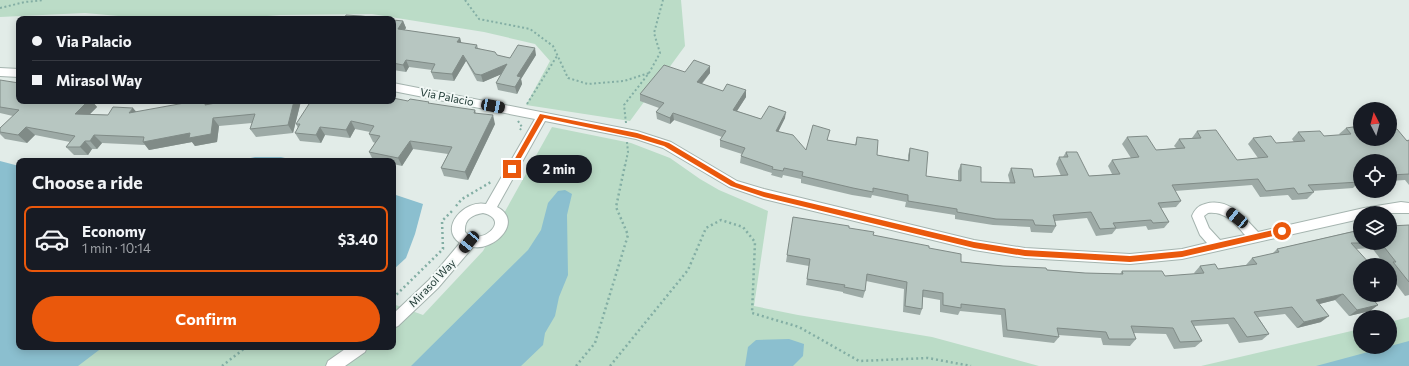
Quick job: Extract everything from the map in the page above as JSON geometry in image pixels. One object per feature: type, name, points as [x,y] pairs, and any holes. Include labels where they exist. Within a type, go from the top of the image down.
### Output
[{"type":"street","points":[[0,72],[16,73]]},
{"type":"street","name":"Via Palacio","points":[[396,88],[626,133],[667,145],[733,184],[764,194],[974,245],[1025,253],[1130,259],[1182,254],[1353,216]]},
{"type":"street","points":[[490,208],[542,116]]},
{"type":"street","points":[[1217,246],[1200,223],[1198,216],[1200,212],[1213,207],[1230,212],[1255,237]]},
{"type":"street","points":[[490,208],[500,214],[502,219],[500,230],[495,235],[483,242],[469,242],[463,239],[459,234],[459,222],[468,212],[475,209],[490,208]]},
{"type":"street","points":[[1397,208],[1409,208]]},
{"type":"street","name":"Mirasol Way","points":[[396,319],[423,295],[442,275],[469,242]]},
{"type":"street","points":[[333,366],[356,350]]},
{"type":"path","points":[[0,8],[25,2],[44,0]]},
{"type":"path","points":[[465,0],[479,19],[530,29],[553,46],[568,78],[588,84],[624,81],[650,73]]},
{"type":"path","points":[[576,366],[595,343],[628,235],[616,207],[628,152],[624,105],[650,73],[660,53],[654,33],[664,0]]},
{"type":"path","points":[[518,133],[522,127],[517,120],[557,56]]},
{"type":"path","points":[[396,295],[443,249],[442,221],[462,199],[495,179]]},
{"type":"path","points":[[610,366],[688,270],[706,228],[721,220],[743,227],[755,242],[752,313],[798,326],[859,361],[928,358],[971,366]]},
{"type":"path","points":[[222,366],[242,350]]},
{"type":"green space","points":[[0,0],[681,0],[685,46],[630,121],[526,105],[550,61],[535,44],[484,32],[396,18],[396,16],[372,14],[118,16],[85,13],[0,17]]},
{"type":"green space","points":[[552,127],[631,143],[670,158],[719,190],[768,211],[754,306],[798,315],[932,337],[1039,366],[0,366],[0,342],[16,346],[16,350],[396,350],[396,305],[423,315],[483,251]]},
{"type":"green space","points":[[1409,317],[1409,366],[1201,366],[1353,331],[1353,354],[1397,354],[1397,320]]},
{"type":"water","points":[[281,157],[285,158],[250,158]]},
{"type":"water","points":[[0,161],[16,165],[16,350],[99,350],[78,366],[0,366]]},
{"type":"water","points":[[565,190],[572,194],[567,215],[568,275],[559,297],[555,316],[545,333],[543,345],[521,366],[411,366],[528,250],[541,230],[548,203],[558,191]]},
{"type":"water","points":[[396,195],[423,204],[415,234],[406,258],[396,267]]},
{"type":"water","points":[[789,339],[804,344],[803,356],[793,366],[745,366],[748,347],[756,340]]},
{"type":"water","points":[[1409,341],[1409,366],[1316,366],[1361,354],[1397,354],[1397,344]]},
{"type":"building","points":[[396,20],[403,21],[398,29],[460,38],[457,42],[477,45],[475,48],[495,52],[497,55],[510,58],[518,45],[535,48],[517,76],[521,77],[515,87],[496,83],[507,64],[481,75],[475,74],[463,55],[452,74],[431,72],[435,64],[406,60],[403,65],[396,64]]},
{"type":"building","points":[[694,60],[710,66],[697,82],[723,91],[727,84],[746,90],[733,110],[761,119],[769,106],[786,112],[776,131],[793,135],[806,150],[813,125],[830,130],[827,140],[856,145],[857,137],[878,140],[877,155],[909,161],[910,148],[928,152],[926,176],[961,181],[961,164],[981,167],[981,182],[1015,183],[1011,168],[1032,169],[1034,177],[1068,175],[1059,157],[1068,157],[1066,152],[1077,152],[1089,176],[1120,174],[1112,160],[1139,157],[1127,137],[1147,136],[1156,150],[1185,148],[1179,139],[1201,138],[1197,131],[1216,130],[1237,160],[1268,157],[1253,138],[1271,136],[1276,143],[1305,141],[1298,132],[1320,131],[1324,136],[1351,134],[1346,128],[1353,127],[1353,146],[1397,146],[1397,129],[1407,141],[1409,140],[1409,174],[1397,175],[1397,154],[1353,154],[1353,182],[1308,185],[1314,192],[1298,194],[1294,188],[1266,191],[1258,179],[1172,185],[1181,201],[1158,203],[1169,222],[1153,223],[1151,220],[1113,223],[1116,228],[1100,229],[1091,212],[1053,215],[1056,226],[1035,225],[1033,220],[996,219],[957,212],[957,209],[908,201],[908,195],[873,188],[873,192],[853,188],[802,176],[803,172],[784,168],[783,171],[772,169],[773,167],[741,156],[745,148],[720,140],[726,131],[673,113],[670,118],[656,112],[664,103],[640,94],[664,65],[685,72]]},
{"type":"building","points":[[0,80],[16,83],[16,104],[85,104],[75,114],[108,115],[113,107],[133,108],[129,113],[179,104],[293,104],[288,125],[250,129],[255,114],[213,118],[211,134],[189,138],[190,133],[143,142],[144,137],[94,135],[90,141],[85,141],[80,147],[66,147],[75,136],[26,127],[18,135],[0,132],[0,128],[19,110],[0,107]]},
{"type":"building","points":[[396,99],[429,102],[428,103],[475,110],[474,113],[493,115],[465,172],[441,168],[452,147],[410,141],[398,158],[369,152],[380,136],[369,134],[374,126],[351,121],[346,130],[320,127],[316,135],[295,133],[300,124],[296,124],[309,104],[396,104]]},
{"type":"building","points":[[793,217],[849,226],[849,228],[874,232],[873,235],[961,254],[961,262],[1046,268],[1047,270],[1085,273],[1123,274],[1122,271],[1162,271],[1165,276],[1204,273],[1200,266],[1215,264],[1218,269],[1257,264],[1252,258],[1279,252],[1277,249],[1353,232],[1353,243],[1351,243],[1353,245],[1353,250],[1357,250],[1365,258],[1353,258],[1353,302],[1375,302],[1378,305],[1357,310],[1343,294],[1316,300],[1329,316],[1304,322],[1292,307],[1254,312],[1269,334],[1247,337],[1234,318],[1191,321],[1202,341],[1180,342],[1173,328],[1131,326],[1136,339],[1109,339],[1106,332],[1057,328],[1059,337],[1007,330],[1005,309],[961,304],[961,308],[943,305],[943,293],[923,290],[922,309],[905,306],[907,282],[867,274],[865,291],[844,287],[845,285],[807,279],[810,259],[787,255]]},
{"type":"building","points":[[1409,225],[1409,282],[1397,267],[1397,258],[1393,258],[1387,250],[1397,250],[1397,226]]},
{"type":"route","points":[[512,169],[542,116],[637,135],[667,145],[733,184],[764,194],[974,245],[1025,253],[1130,259],[1182,254],[1282,231]]}]
